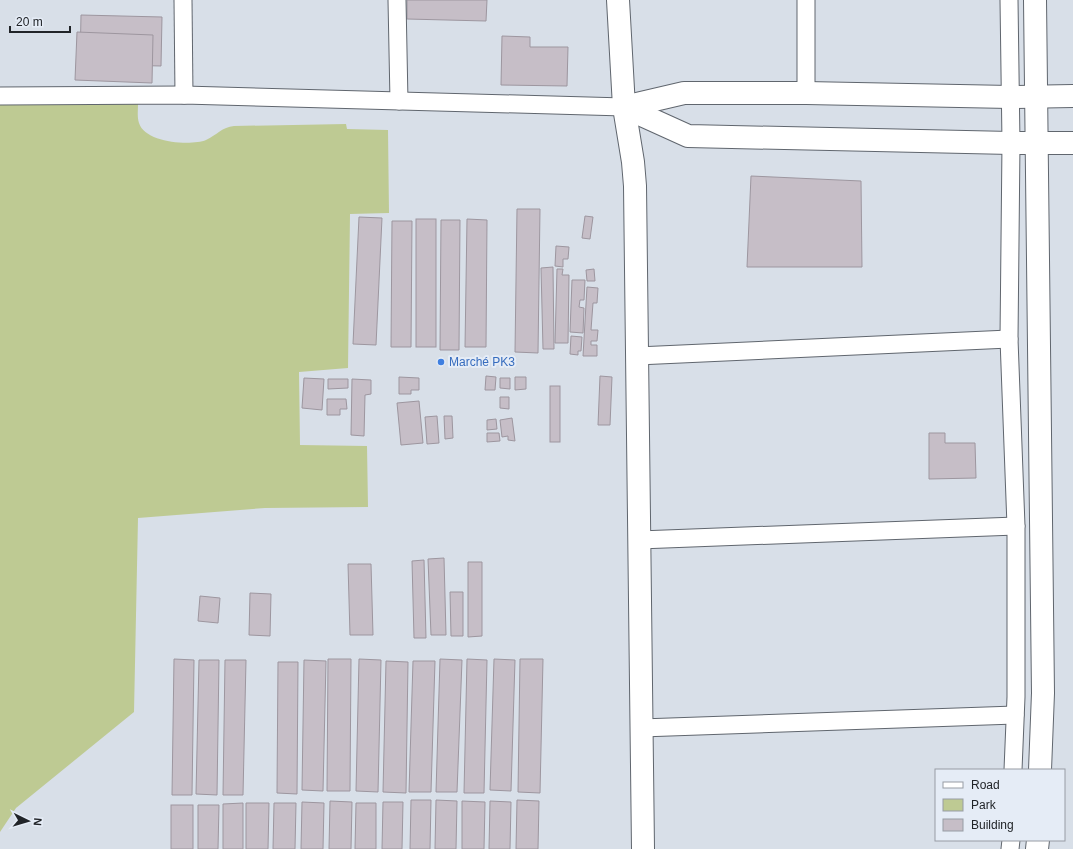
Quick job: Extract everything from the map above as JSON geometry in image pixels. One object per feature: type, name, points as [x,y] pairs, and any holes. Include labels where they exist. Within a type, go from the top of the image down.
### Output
[{"type":"street","points":[[183,0],[184,95]]},
{"type":"street","points":[[397,0],[399,102]]},
{"type":"street","points":[[618,0],[624,107],[633,162],[635,186],[643,849]]},
{"type":"street","points":[[806,0],[806,93]]},
{"type":"street","points":[[1009,0],[1011,143],[1009,339],[1016,526],[1015,715],[1013,769]]},
{"type":"street","points":[[1035,0],[1043,693],[1040,769]]},
{"type":"street","points":[[0,96],[184,95],[624,107],[684,93],[806,93],[1010,97],[1073,96]]},
{"type":"street","points":[[624,107],[688,136],[1073,143]]},
{"type":"street","points":[[637,356],[1009,339]]},
{"type":"street","points":[[639,540],[1016,526]]},
{"type":"street","points":[[641,728],[1015,715]]},
{"type":"green space","points":[[0,104],[138,104],[138,121],[143,130],[159,139],[180,143],[206,140],[223,130],[234,126],[346,124],[347,129],[388,130],[389,213],[350,214],[348,368],[299,372],[300,445],[367,446],[368,507],[265,508],[138,518],[134,712],[16,808],[0,832]]},
{"type":"building","points":[[407,0],[487,0],[486,21],[407,19]]},
{"type":"building","points":[[81,15],[162,17],[161,66],[80,64]]},
{"type":"building","points":[[77,32],[153,35],[152,83],[75,80]]},
{"type":"building","points":[[502,36],[530,37],[530,47],[568,47],[567,86],[501,85]]},
{"type":"building","points":[[751,176],[861,181],[862,267],[747,267]]},
{"type":"building","points":[[517,209],[540,209],[538,353],[515,352]]},
{"type":"building","points":[[585,216],[593,217],[590,239],[582,238]]},
{"type":"building","points":[[359,217],[382,218],[376,345],[353,344]]},
{"type":"building","points":[[416,219],[436,219],[436,347],[416,347]]},
{"type":"building","points":[[467,219],[487,220],[486,347],[465,347]]},
{"type":"building","points":[[441,220],[460,220],[459,350],[440,350]]},
{"type":"building","points":[[392,221],[412,221],[411,347],[391,347]]},
{"type":"building","points":[[556,246],[569,247],[568,259],[563,259],[563,267],[555,266]]},
{"type":"building","points":[[553,267],[554,349],[543,349],[541,268]]},
{"type":"building","points":[[557,269],[563,269],[562,275],[569,275],[568,343],[555,343]]},
{"type":"building","points":[[594,269],[595,281],[587,281],[586,270]]},
{"type":"building","points":[[572,280],[585,280],[584,300],[580,300],[579,307],[584,308],[583,333],[570,332]]},
{"type":"building","points":[[587,287],[598,288],[597,303],[593,303],[591,330],[598,330],[597,341],[591,341],[591,345],[597,345],[597,356],[583,356]]},
{"type":"building","points":[[571,336],[582,337],[581,351],[578,351],[578,355],[570,354]]},
{"type":"building","points":[[486,376],[496,377],[495,390],[485,390]]},
{"type":"building","points":[[600,376],[612,377],[610,425],[598,425]]},
{"type":"building","points":[[399,377],[419,378],[419,390],[411,390],[411,394],[399,394]]},
{"type":"building","points":[[515,377],[526,377],[526,389],[515,390]]},
{"type":"building","points":[[304,378],[324,379],[322,410],[302,408]]},
{"type":"building","points":[[500,378],[510,378],[510,389],[500,388]]},
{"type":"building","points":[[328,379],[348,379],[348,388],[328,389]]},
{"type":"building","points":[[352,379],[371,380],[371,394],[365,395],[364,436],[351,435]]},
{"type":"building","points":[[550,386],[560,386],[560,442],[550,442]]},
{"type":"building","points":[[500,397],[509,397],[509,409],[500,408]]},
{"type":"building","points":[[327,399],[346,399],[347,409],[340,409],[340,415],[327,415]]},
{"type":"building","points":[[419,401],[423,443],[401,445],[397,403]]},
{"type":"building","points":[[437,416],[439,443],[427,444],[425,417]]},
{"type":"building","points":[[444,416],[452,416],[453,438],[445,439]]},
{"type":"building","points":[[512,418],[515,441],[508,440],[508,436],[502,437],[500,420]]},
{"type":"building","points":[[496,419],[497,429],[487,430],[487,420]]},
{"type":"building","points":[[487,433],[499,433],[500,441],[487,442]]},
{"type":"building","points":[[929,433],[945,433],[945,443],[975,443],[976,478],[929,479]]},
{"type":"building","points":[[444,558],[446,635],[431,635],[428,559]]},
{"type":"building","points":[[424,560],[426,638],[414,638],[412,561]]},
{"type":"building","points":[[468,562],[482,562],[482,636],[468,637]]},
{"type":"building","points":[[348,564],[371,564],[373,635],[350,635]]},
{"type":"building","points":[[450,592],[463,592],[463,636],[451,636]]},
{"type":"building","points":[[250,593],[271,594],[270,636],[249,635]]},
{"type":"building","points":[[200,596],[220,598],[218,623],[198,621]]},
{"type":"building","points":[[174,659],[194,660],[192,795],[172,795]]},
{"type":"building","points":[[328,659],[351,659],[350,791],[327,791]]},
{"type":"building","points":[[359,659],[381,660],[378,792],[356,791]]},
{"type":"building","points":[[440,659],[462,660],[457,792],[436,792]]},
{"type":"building","points":[[467,659],[487,660],[484,793],[464,793]]},
{"type":"building","points":[[494,659],[515,660],[511,791],[490,790]]},
{"type":"building","points":[[520,659],[543,659],[540,793],[518,792]]},
{"type":"building","points":[[199,660],[219,660],[217,795],[196,794]]},
{"type":"building","points":[[225,660],[246,660],[243,795],[223,795]]},
{"type":"building","points":[[304,660],[326,661],[323,791],[302,790]]},
{"type":"building","points":[[386,661],[408,662],[406,793],[383,792]]},
{"type":"building","points":[[413,661],[435,661],[431,792],[409,792]]},
{"type":"building","points":[[278,662],[298,662],[297,794],[277,793]]},
{"type":"building","points":[[411,800],[431,800],[430,849],[410,849]]},
{"type":"building","points":[[436,800],[457,801],[456,849],[435,849]]},
{"type":"building","points":[[517,800],[539,801],[538,849],[516,849]]},
{"type":"building","points":[[330,801],[352,802],[351,849],[329,849]]},
{"type":"building","points":[[462,801],[485,802],[484,849],[462,849]]},
{"type":"building","points":[[490,801],[511,802],[510,849],[489,849]]},
{"type":"building","points":[[302,802],[324,803],[323,849],[301,849]]},
{"type":"building","points":[[383,802],[403,802],[402,849],[382,849]]},
{"type":"building","points":[[243,803],[243,849],[223,849],[223,804]]},
{"type":"building","points":[[246,803],[269,803],[268,849],[246,849]]},
{"type":"building","points":[[274,803],[296,803],[295,849],[273,849]]},
{"type":"building","points":[[356,803],[376,803],[376,849],[355,849]]},
{"type":"building","points":[[171,805],[193,805],[193,849],[171,849]]},
{"type":"building","points":[[198,805],[219,805],[218,849],[198,849]]},
{"type":"place","name":"Marché PK3","points":[[441,362]]}]
